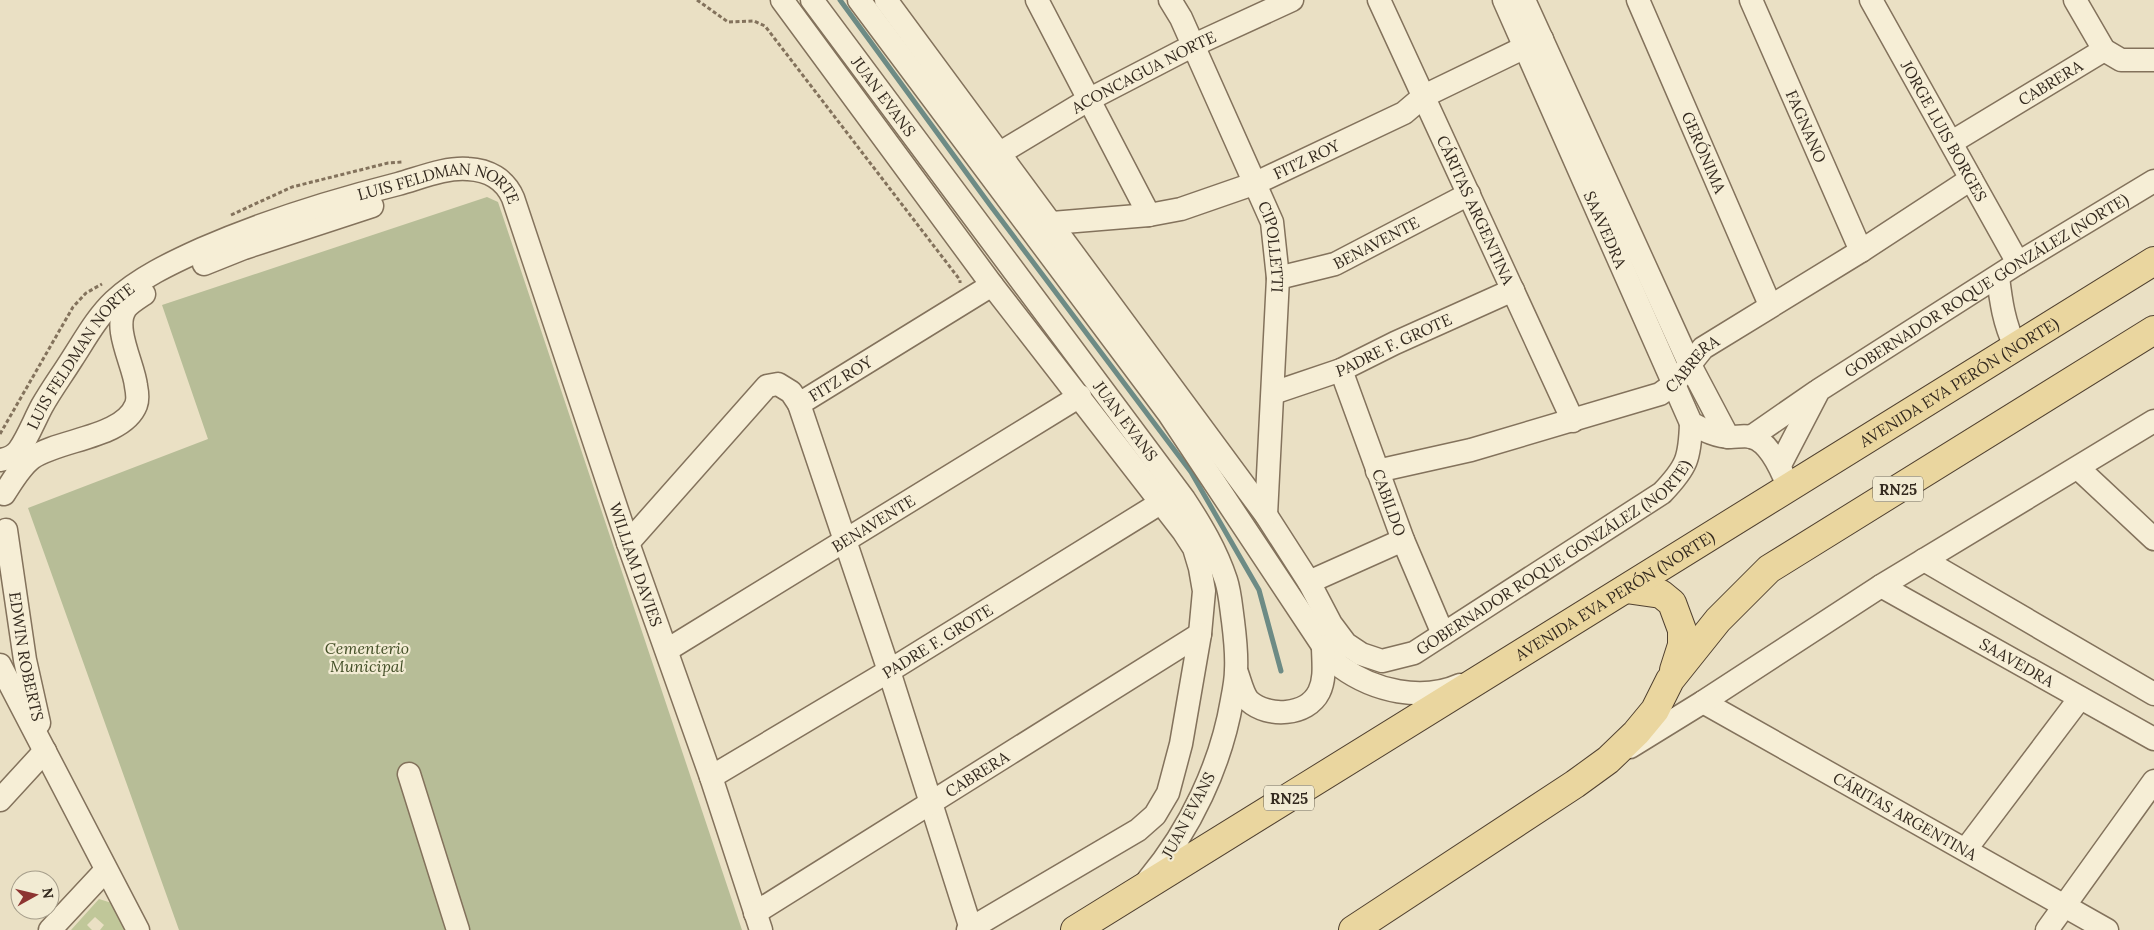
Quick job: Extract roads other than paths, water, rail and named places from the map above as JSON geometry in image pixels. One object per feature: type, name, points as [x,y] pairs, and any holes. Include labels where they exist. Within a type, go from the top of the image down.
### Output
[{"type":"main road","name":"AVENIDA EVA PERÓN (NORTE)","points":[[1075,930],[1626,589],[1784,475],[2015,346],[2154,260]]},
{"type":"main road","name":"RN25","points":[[1353,930],[1567,790],[1608,760],[1636,733],[1655,710],[1670,680],[1718,620],[1769,569],[2154,330]]},
{"type":"main road","points":[[1626,589],[1661,594],[1672,603],[1682,630],[1682,645],[1670,680]]},
{"type":"street","name":"JUAN EVANS","points":[[782,0],[992,285],[1162,502],[1194,548],[1200,568],[1204,591],[1200,634],[1180,744],[1168,793],[1154,815],[1138,830],[970,929]]},
{"type":"street","name":"JUAN EVANS","points":[[812,0],[1189,507],[1214,550],[1226,582],[1235,642],[1236,672],[1229,716],[1218,759],[1184,829],[1164,861],[1139,890]]},
{"type":"street","points":[[859,0],[1169,414],[1323,646],[1341,666],[1357,676],[1381,686],[1408,693],[1434,693],[1452,689],[1502,666]]},
{"type":"street","points":[[886,0],[1266,515],[1309,582],[1403,540]]},
{"type":"street","points":[[1037,0],[1150,215]]},
{"type":"street","name":"CIPOLLETTI","points":[[1170,0],[1194,45],[1272,222],[1278,278],[1266,515]]},
{"type":"street","name":"ACONCAGUA NORTE","points":[[1000,153],[1088,100],[1194,45],[1292,0]]},
{"type":"street","name":"CÁRITAS ARGENTINA","points":[[1379,0],[1573,421]]},
{"type":"street","name":"SAAVEDRA","points":[[1504,0],[1534,43],[1690,365],[1728,437]]},
{"type":"street","name":"SAAVEDRA","points":[[1524,0],[1534,43],[1691,423]]},
{"type":"street","name":"GERÓNIMA","points":[[1638,0],[1770,306]]},
{"type":"street","name":"FAGNANO","points":[[1751,0],[1861,251]]},
{"type":"street","name":"JORGE LUIS BORGES","points":[[1871,0],[2018,263]]},
{"type":"street","points":[[2075,0],[2104,50],[2121,60],[2154,60]]},
{"type":"street","name":"FITZ ROY","points":[[1052,223],[1150,215],[1181,209],[1256,183],[1404,113],[1424,96],[1534,43]]},
{"type":"street","name":"CABRERA","points":[[1952,142],[2104,50]]},
{"type":"street","name":"LUIS FELDMAN NORTE","points":[[0,460],[9,459],[18,451],[43,404],[100,316],[126,291],[181,259],[241,232],[321,213],[451,170],[468,169],[488,172],[501,180],[509,189],[513,198]]},
{"type":"street","name":"CABRERA","points":[[1377,471],[1471,450],[1660,394],[1674,384],[1703,348],[1861,251],[1971,179]]},
{"type":"street","name":"GOBERNADOR ROQUE GONZÁLEZ (NORTE)","points":[[1752,437],[1819,390],[2018,263],[2154,181]]},
{"type":"street","name":"BENAVENTE","points":[[1278,278],[1335,264],[1469,194]]},
{"type":"street","name":"WILLIAM DAVIES","points":[[513,198],[628,543],[711,777],[758,922]]},
{"type":"street","name":"LUIS FELDMAN NORTE","points":[[2,488],[31,459],[46,450],[71,443],[117,425],[127,418],[136,405],[136,380],[122,331],[122,316],[127,307],[159,284],[321,213]]},
{"type":"street","points":[[1998,277],[2001,308],[2007,329],[2015,346]]},
{"type":"street","name":"FITZ ROY","points":[[628,543],[767,386],[778,384],[791,392],[799,404],[992,285]]},
{"type":"street","name":"PADRE F. GROTE","points":[[1273,393],[1341,370],[1512,290]]},
{"type":"street","points":[[100,316],[109,317],[122,331]]},
{"type":"street","name":"CABILDO","points":[[1341,370],[1403,540],[1443,634]]},
{"type":"street","points":[[1784,475],[1819,390]]},
{"type":"street","name":"BENAVENTE","points":[[667,650],[1080,396]]},
{"type":"street","points":[[43,404],[44,426],[48,437],[71,443]]},
{"type":"street","points":[[799,404],[932,802],[970,929]]},
{"type":"street","points":[[1608,760],[1704,702],[1881,586],[2154,421]]},
{"type":"street","points":[[1691,423],[1710,434],[1728,437],[1752,437],[1764,445],[1784,475]]},
{"type":"street","name":"GOBERNADOR ROQUE GONZÁLEZ (NORTE)","points":[[1309,582],[1331,624],[1346,644],[1360,654],[1382,661],[1414,653],[1662,493],[1678,476],[1690,450],[1691,423]]},
{"type":"street","points":[[2078,468],[2154,539]]},
{"type":"street","name":"EDWIN ROBERTS","points":[[2,488],[3,537],[25,660],[45,750]]},
{"type":"street","name":"PADRE F. GROTE","points":[[711,777],[889,671],[1162,502]]},
{"type":"street","points":[[1924,560],[2154,694]]},
{"type":"street","name":"SAAVEDRA","points":[[1881,586],[2154,740]]},
{"type":"street","name":"CABRERA","points":[[758,922],[932,802],[1200,634]]},
{"type":"street","points":[[1236,672],[1247,700],[1261,709],[1283,712],[1301,709],[1313,702],[1320,690],[1324,673],[1323,646]]},
{"type":"street","name":"EDWIN ROBERTS","points":[[0,665],[105,871],[138,930]]},
{"type":"street","points":[[1966,849],[2080,698]]},
{"type":"street","name":"CÁRITAS ARGENTINA","points":[[1704,702],[2107,930]]},
{"type":"street","points":[[0,800],[45,750]]},
{"type":"street","points":[[409,774],[458,930]]},
{"type":"street","points":[[2047,930],[2154,781]]},
{"type":"street","points":[[50,930],[105,871]]},
{"type":"waterway","points":[[840,0],[990,205],[1191,472],[1259,590],[1281,671]]},
{"type":"park label","name":"Cementerio Municipal","points":[[367,657]]}]
